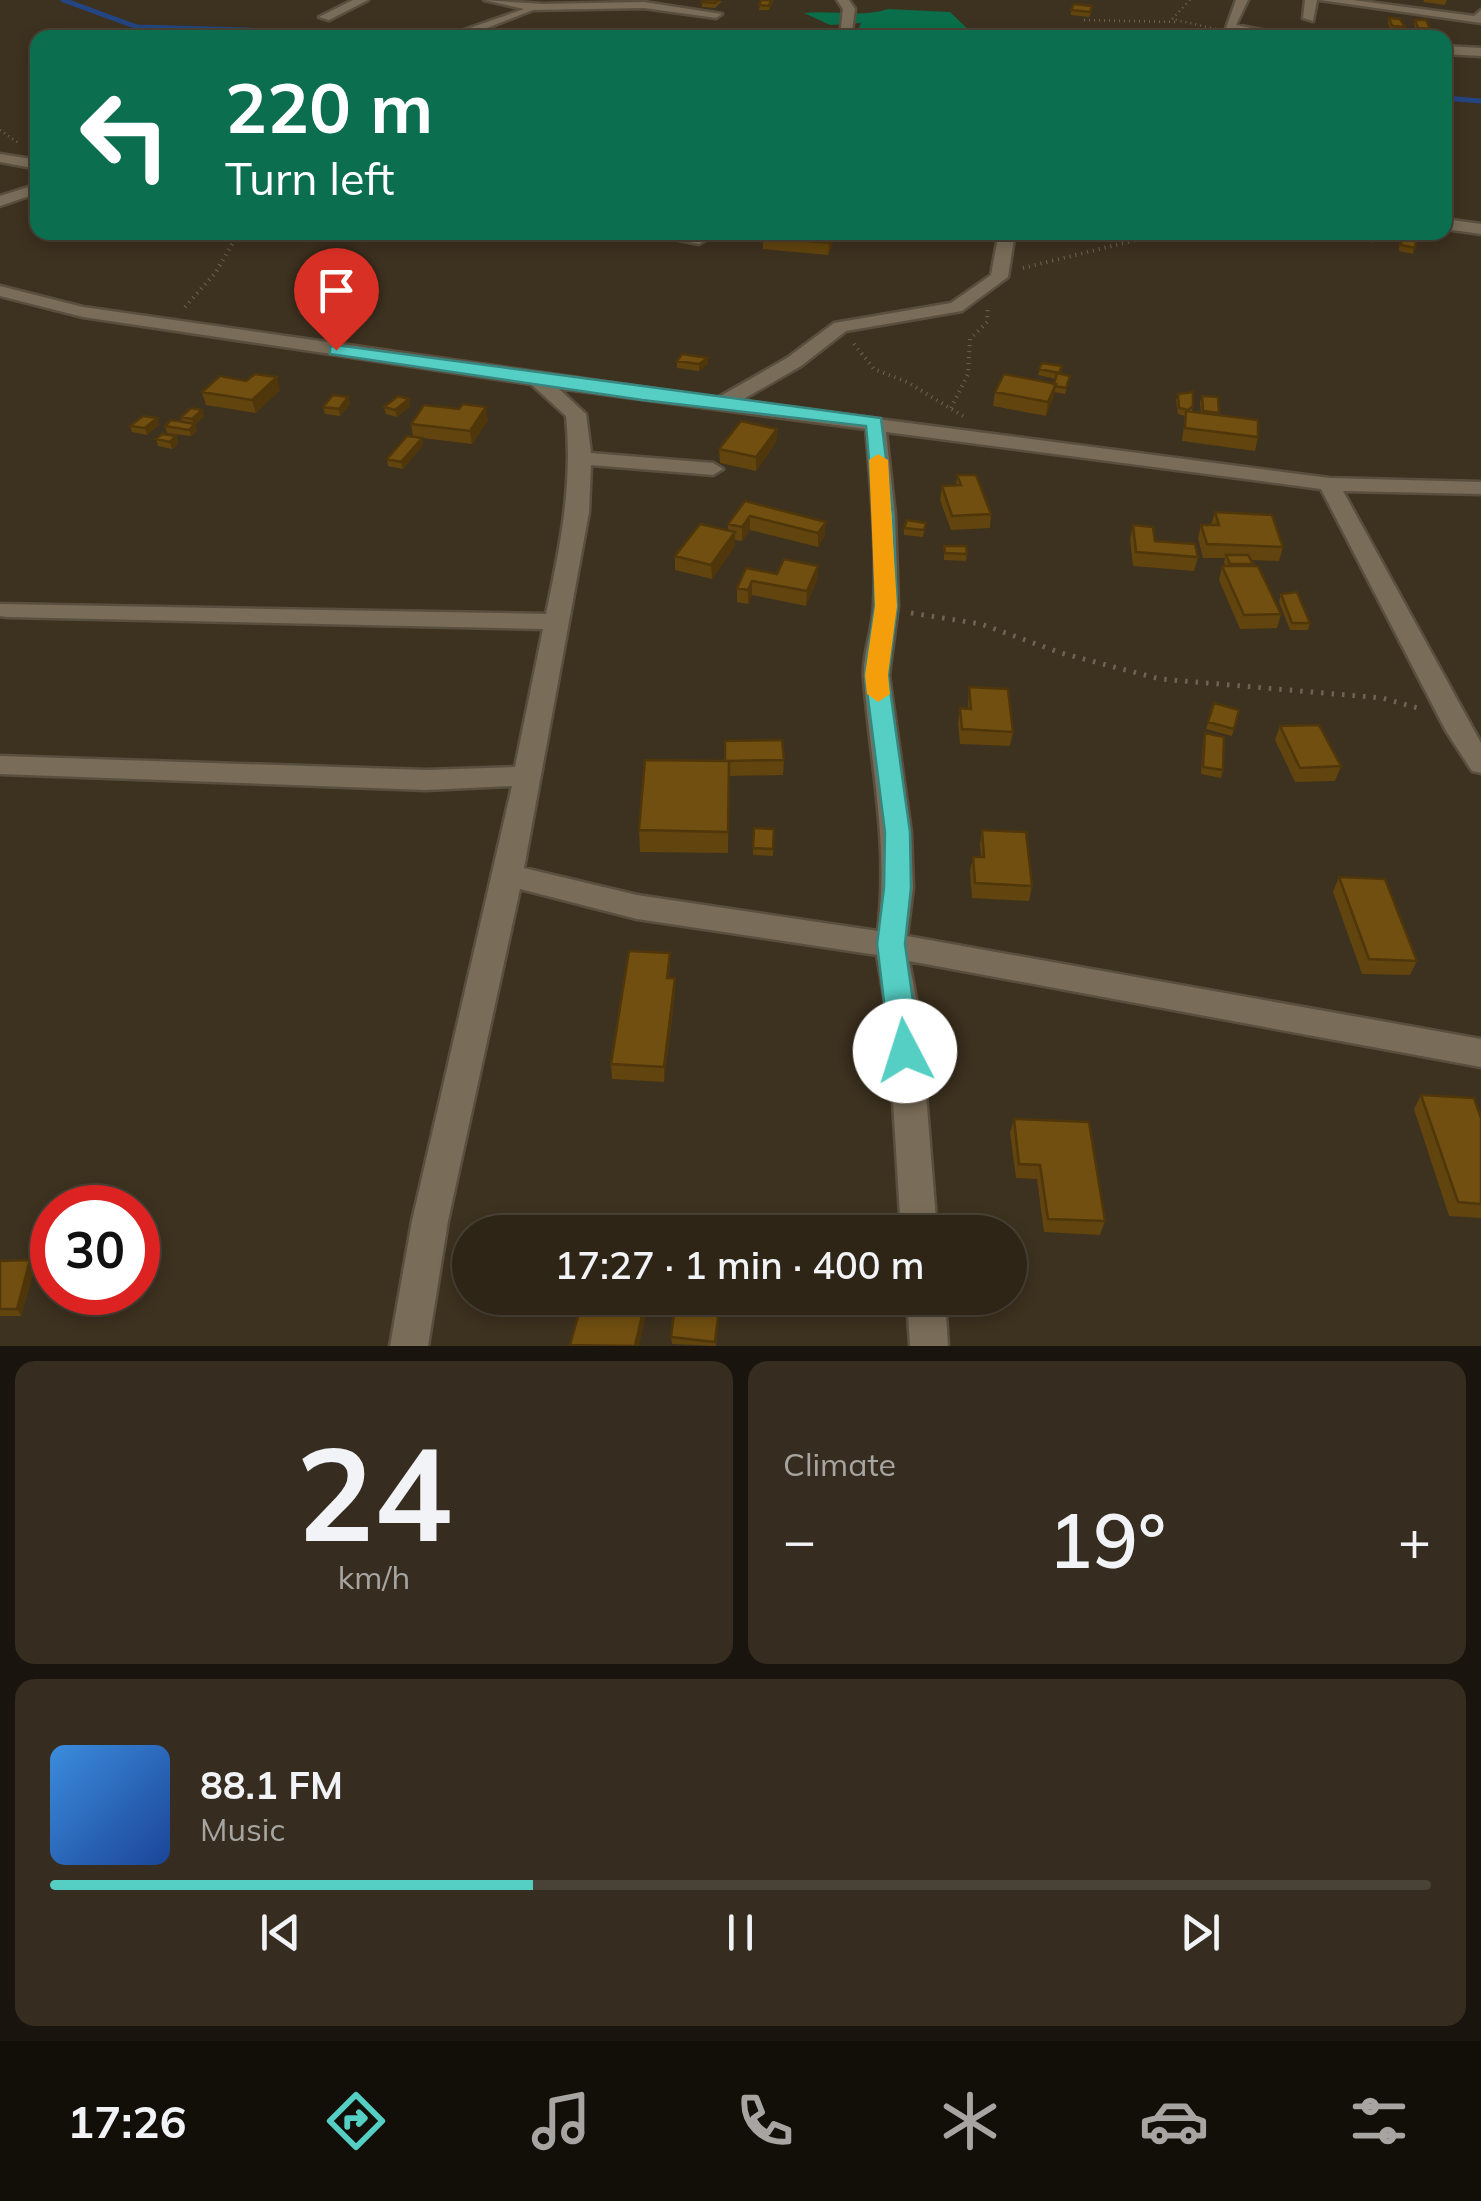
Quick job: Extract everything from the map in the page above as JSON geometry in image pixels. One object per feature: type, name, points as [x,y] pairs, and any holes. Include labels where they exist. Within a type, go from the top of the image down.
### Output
[{"type":"street","points":[[325,17],[362,0]]},
{"type":"street","points":[[490,0],[543,8],[644,6],[716,14]]},
{"type":"street","points":[[473,30],[584,0]]},
{"type":"street","points":[[843,0],[849,8],[847,30]]},
{"type":"street","points":[[1232,30],[1228,27],[1242,0]]},
{"type":"street","points":[[1309,18],[1311,0]]},
{"type":"street","points":[[1326,0],[1480,18]]},
{"type":"street","points":[[1452,50],[1481,52]]},
{"type":"street","points":[[0,158],[30,164]]},
{"type":"street","points":[[0,201],[30,191]]},
{"type":"street","points":[[1452,225],[1481,229]]},
{"type":"street","points":[[720,404],[794,362],[840,327],[956,307],[1001,274],[1006,240]]},
{"type":"street","points":[[0,291],[84,312],[627,392],[1329,484],[1481,488]]},
{"type":"street","points":[[408,1346],[430,1221],[508,874],[578,512],[581,458],[576,414],[538,380]]},
{"type":"street","points":[[576,414],[627,392]]},
{"type":"street","points":[[874,422],[886,606],[876,675],[898,832],[898,888],[891,944],[904,1020],[917,1215]]},
{"type":"street","points":[[581,458],[713,469]]},
{"type":"street","points":[[1329,484],[1460,732],[1481,764]]},
{"type":"street","points":[[7,610],[557,622]]},
{"type":"street","points":[[0,765],[426,780],[524,776]]},
{"type":"street","points":[[508,874],[637,908],[891,944],[1481,1053]]},
{"type":"street","points":[[927,1315],[930,1346]]},
{"type":"path","points":[[1176,22],[1173,16],[1190,0]]},
{"type":"path","points":[[1084,20],[1176,22],[1232,30]]},
{"type":"path","points":[[190,328],[179,318],[181,313],[216,272],[234,240]]},
{"type":"path","points":[[1001,274],[1136,240]]},
{"type":"path","points":[[951,409],[968,374],[970,339],[987,322],[990,312],[984,289]]},
{"type":"path","points":[[840,327],[874,369],[906,382],[1005,440]]},
{"type":"path","points":[[886,606],[980,624],[1061,653],[1160,680],[1402,702],[1442,718],[1460,732]]},
{"type":"green space","points":[[888,9],[950,12],[969,30],[858,30],[861,23],[830,25],[804,13],[868,13]]},
{"type":"building","points":[[1074,4],[1092,6],[1090,12],[1071,10]]},
{"type":"building","points":[[1389,18],[1400,19],[1405,27],[1392,26]]},
{"type":"building","points":[[1415,20],[1426,20],[1430,29],[1418,28]]},
{"type":"building","points":[[1401,240],[1416,240],[1415,248],[1401,245]]},
{"type":"building","points":[[682,354],[708,358],[699,364],[677,361]]},
{"type":"building","points":[[1042,363],[1062,366],[1059,373],[1039,369]]},
{"type":"building","points":[[1057,373],[1070,376],[1066,388],[1055,386]]},
{"type":"building","points":[[255,374],[277,377],[252,400],[202,392],[220,376],[246,381]]},
{"type":"building","points":[[1004,374],[1056,384],[1048,402],[995,392]]},
{"type":"building","points":[[1193,392],[1193,406],[1188,410],[1179,408],[1178,394]]},
{"type":"building","points":[[333,395],[348,397],[339,409],[323,407]]},
{"type":"building","points":[[398,396],[409,399],[395,410],[384,407]]},
{"type":"building","points":[[1202,396],[1218,397],[1219,413],[1203,411]]},
{"type":"building","points":[[463,404],[486,407],[470,431],[411,424],[424,405],[459,409]]},
{"type":"building","points":[[191,408],[202,410],[192,419],[181,417]]},
{"type":"building","points":[[1186,411],[1258,420],[1258,437],[1185,428]]},
{"type":"building","points":[[143,416],[157,418],[145,428],[130,426]]},
{"type":"building","points":[[171,420],[195,424],[189,430],[165,426]]},
{"type":"building","points":[[741,421],[777,429],[756,457],[719,449]]},
{"type":"building","points":[[162,434],[176,436],[170,442],[156,439]]},
{"type":"building","points":[[407,436],[422,438],[401,462],[387,459]]},
{"type":"building","points":[[957,475],[976,475],[991,514],[952,516],[942,486],[961,485]]},
{"type":"building","points":[[745,501],[826,522],[818,533],[750,516],[742,527],[728,524]]},
{"type":"building","points":[[1215,512],[1272,515],[1283,547],[1207,544],[1201,525],[1219,525]]},
{"type":"building","points":[[907,520],[926,523],[924,530],[904,528]]},
{"type":"building","points":[[700,524],[735,532],[711,565],[675,556]]},
{"type":"building","points":[[1133,525],[1153,527],[1155,541],[1195,544],[1198,557],[1136,552]]},
{"type":"building","points":[[944,546],[966,546],[967,554],[945,553]]},
{"type":"building","points":[[1226,555],[1248,555],[1253,564],[1230,564]]},
{"type":"building","points":[[784,559],[818,566],[807,591],[752,581],[748,590],[737,588],[746,568],[777,574]]},
{"type":"building","points":[[1222,566],[1258,566],[1281,614],[1244,615]]},
{"type":"building","points":[[1297,592],[1310,623],[1292,623],[1281,594]]},
{"type":"building","points":[[969,687],[1008,689],[1013,732],[962,729],[960,708],[971,709]]},
{"type":"building","points":[[1214,703],[1239,710],[1234,729],[1208,722]]},
{"type":"building","points":[[1319,725],[1341,766],[1300,768],[1280,726]]},
{"type":"building","points":[[1205,733],[1224,737],[1223,770],[1203,767]]},
{"type":"building","points":[[782,740],[784,760],[725,761],[725,741]]},
{"type":"building","points":[[645,760],[729,761],[728,832],[639,830]]},
{"type":"building","points":[[754,828],[774,829],[773,849],[753,848]]},
{"type":"building","points":[[982,830],[1026,832],[1032,886],[975,883],[973,857],[984,857]]},
{"type":"building","points":[[1339,877],[1385,879],[1417,961],[1369,959]]},
{"type":"building","points":[[629,951],[670,953],[667,978],[675,978],[664,1067],[611,1064]]},
{"type":"building","points":[[1421,1095],[1474,1098],[1481,1118],[1481,1204],[1458,1202]]},
{"type":"building","points":[[1014,1119],[1089,1122],[1105,1221],[1048,1219],[1040,1165],[1019,1164]]},
{"type":"building","points":[[30,1260],[17,1309],[0,1309],[0,1261]]},
{"type":"building","points":[[578,1315],[642,1315],[635,1346],[570,1345]]},
{"type":"building","points":[[674,1315],[718,1315],[715,1342],[671,1337]]},
{"type":"waterway","points":[[63,0],[137,27],[248,30]]},
{"type":"waterway","points":[[1452,99],[1481,101]]},
{"type":"slow traffic","points":[[878,460],[886,606],[876,675],[878,694]]},
{"type":"route","points":[[336,350],[642,394],[874,422],[884,515],[886,606],[876,675],[898,832],[898,888],[891,944],[904,1020],[905,1051]]}]
